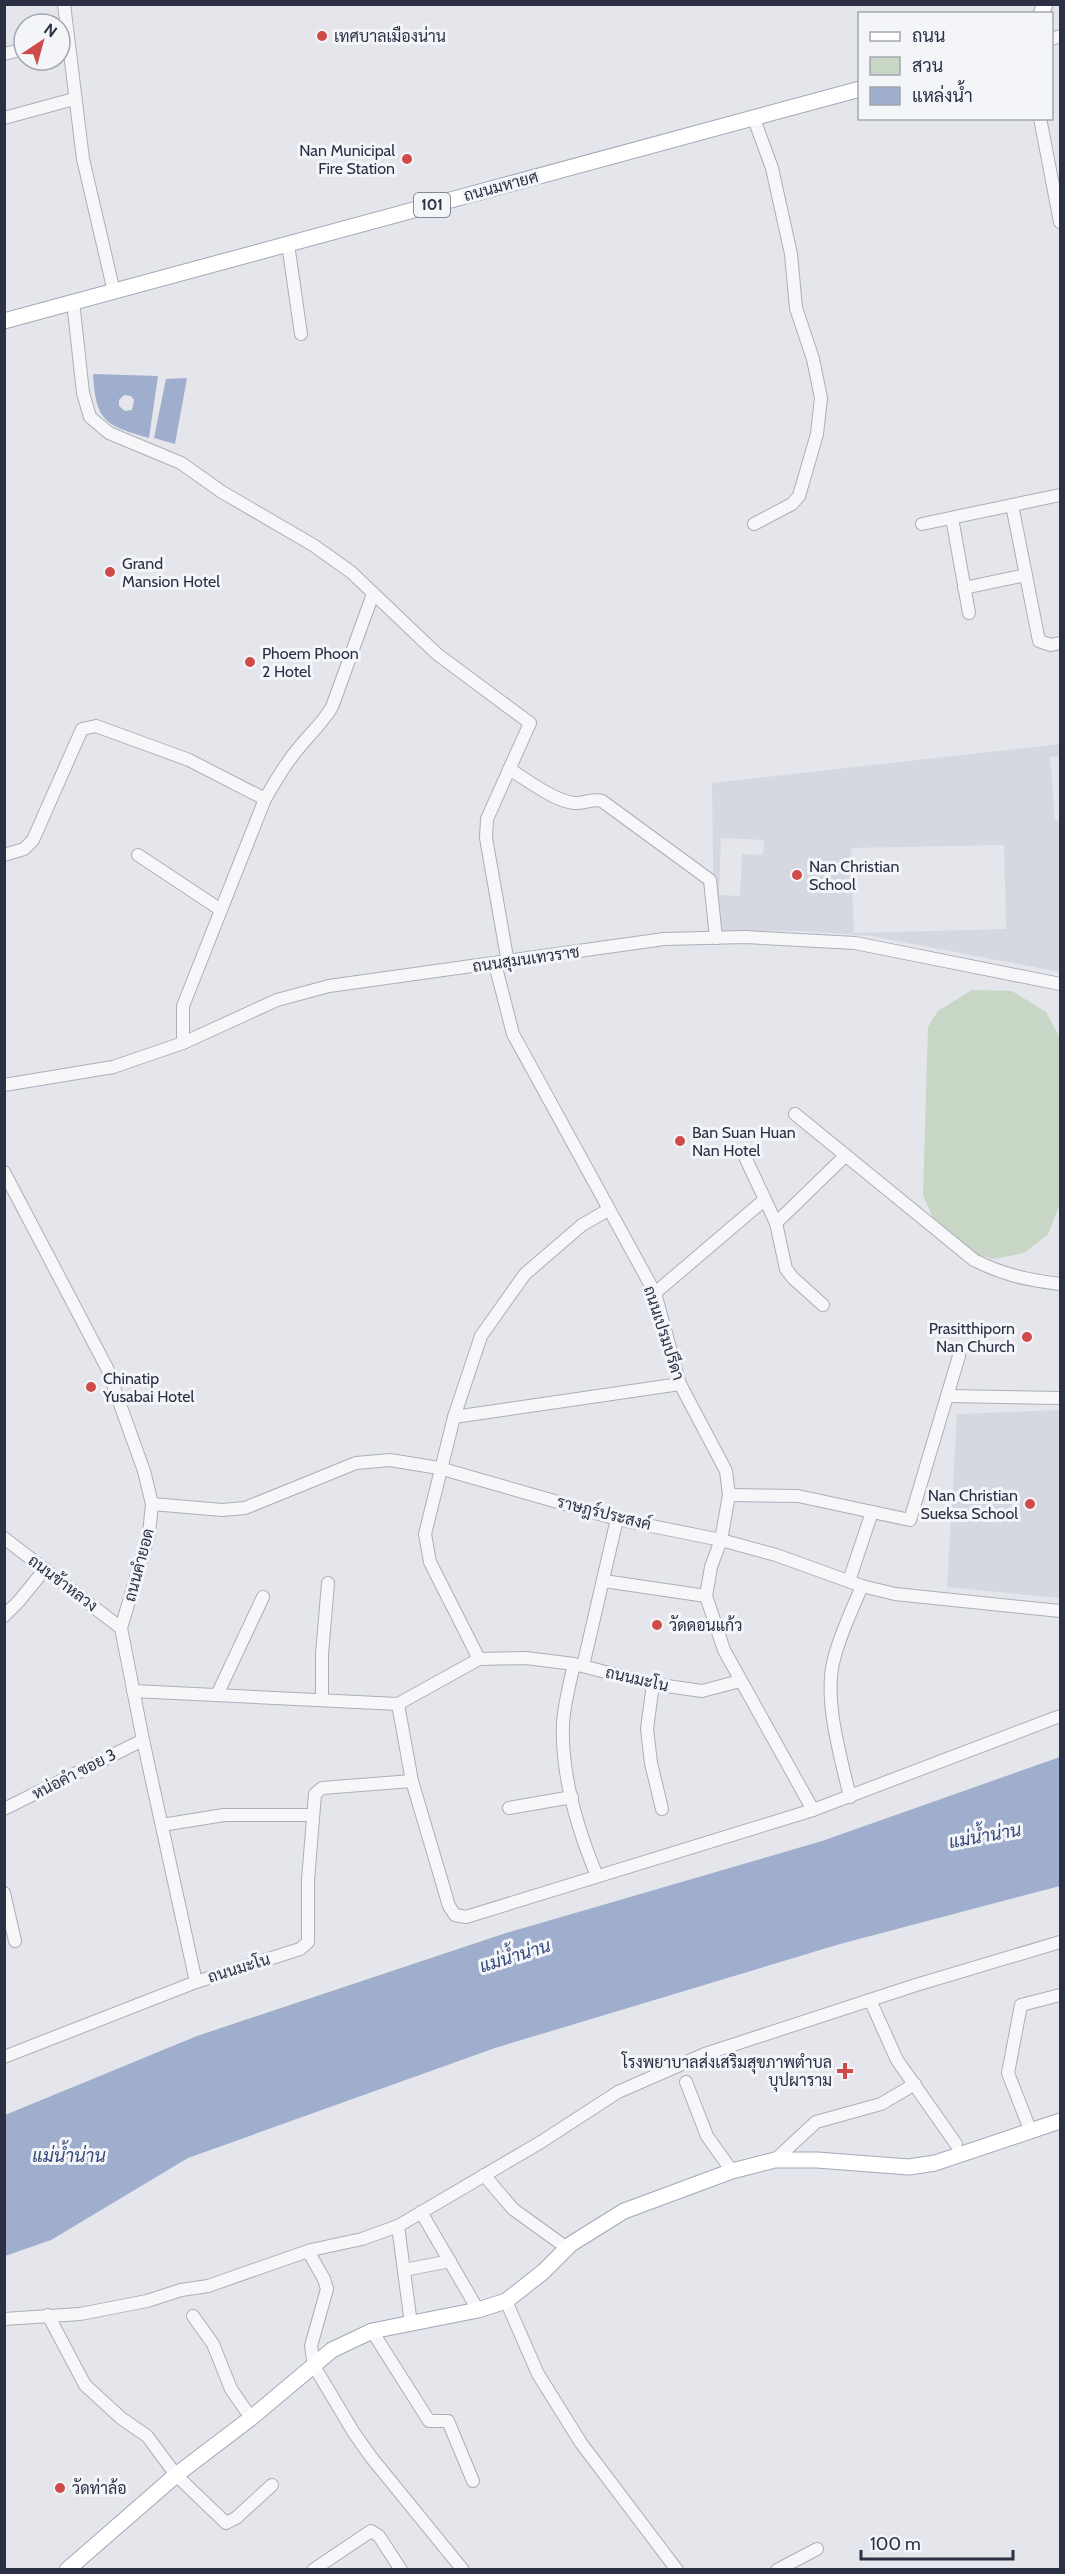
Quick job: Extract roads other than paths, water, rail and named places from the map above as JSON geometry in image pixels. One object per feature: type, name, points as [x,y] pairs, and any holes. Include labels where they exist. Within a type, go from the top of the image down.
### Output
[{"type":"main road","name":"ถนนมหายศ","points":[[4,321],[858,90]]},
{"type":"main road","points":[[70,2568],[176,2475],[251,2418],[332,2350],[372,2331],[478,2310],[506,2301],[543,2272],[567,2248],[624,2211],[732,2171],[775,2160],[818,2160],[909,2167],[935,2163],[1060,2121]]},
{"type":"street","points":[[70,72],[83,159],[114,292]]},
{"type":"street","points":[[4,118],[74,99]]},
{"type":"street","points":[[754,119],[772,168],[791,254],[796,308],[813,359],[821,398],[816,434],[799,496],[792,504],[754,524]]},
{"type":"street","points":[[1040,120],[1060,222]]},
{"type":"street","points":[[288,244],[302,334]]},
{"type":"street","points":[[72,301],[83,393],[90,417],[109,433],[181,463],[222,492],[313,545],[351,572],[373,594],[332,707],[323,723],[301,744],[280,773],[265,800],[183,1006],[183,1043]]},
{"type":"street","points":[[922,524],[1060,495]]},
{"type":"street","points":[[1012,505],[1040,641],[1051,645],[1060,643]]},
{"type":"street","points":[[952,518],[969,613]]},
{"type":"street","points":[[964,588],[1026,575]]},
{"type":"street","name":"ถนนเปรมปรีดา","points":[[373,594],[437,654],[530,723],[487,819],[486,838],[513,1034],[655,1293],[680,1384],[726,1471],[729,1495],[721,1540],[711,1567],[706,1596],[724,1650],[740,1681]]},
{"type":"street","points":[[4,855],[24,849],[33,840],[82,729],[96,726],[189,760],[265,800]]},
{"type":"street","points":[[509,769],[561,800],[572,803],[596,799],[603,801],[710,880],[716,938]]},
{"type":"street","points":[[138,855],[221,910]]},
{"type":"street","name":"ถนนสุมนเทวราช","points":[[4,1085],[113,1067],[183,1043],[277,1000],[329,986],[502,964],[664,939],[716,938],[855,944],[1060,984]]},
{"type":"street","points":[[795,1114],[974,1260],[1008,1275],[1026,1280],[1060,1284]]},
{"type":"street","points":[[776,1222],[845,1156]]},
{"type":"street","points":[[745,1157],[776,1222],[786,1269],[792,1278],[823,1305]]},
{"type":"street","name":"ถนนคำยอด","points":[[4,1172],[107,1368],[144,1471],[152,1504],[149,1534],[122,1628],[143,1740],[196,1982]]},
{"type":"street","points":[[655,1293],[764,1200]]},
{"type":"street","points":[[479,1659],[430,1562],[426,1548],[425,1534],[439,1468],[481,1336],[525,1274],[582,1225],[608,1210]]},
{"type":"street","points":[[729,1495],[798,1496],[910,1520],[959,1356]]},
{"type":"street","points":[[454,1417],[680,1384]]},
{"type":"street","points":[[947,1396],[1060,1398]]},
{"type":"street","name":"ราษฎร์ประสงค์","points":[[152,1504],[222,1510],[245,1508],[356,1463],[390,1460],[439,1468],[617,1519],[721,1540],[776,1555],[862,1586],[895,1594],[1060,1611]]},
{"type":"street","points":[[849,1581],[872,1512]]},
{"type":"street","points":[[597,1876],[579,1834],[565,1764],[563,1722],[604,1581],[617,1519]]},
{"type":"street","name":"ถนนข้าหลวง","points":[[4,1538],[122,1628]]},
{"type":"street","points":[[4,1616],[20,1601],[45,1569]]},
{"type":"street","points":[[604,1581],[706,1596]]},
{"type":"street","points":[[322,1699],[322,1654],[328,1583]]},
{"type":"street","points":[[850,1797],[838,1746],[832,1704],[833,1662],[862,1586]]},
{"type":"street","points":[[217,1695],[263,1597]]},
{"type":"street","name":"ถนนมะโน","points":[[398,1704],[479,1659],[526,1658],[579,1665],[653,1684],[702,1691],[740,1681]]},
{"type":"street","points":[[740,1681],[813,1810]]},
{"type":"street","points":[[653,1684],[647,1730],[651,1763],[662,1809]]},
{"type":"street","points":[[133,1691],[398,1704],[412,1780],[449,1906],[455,1915],[466,1917],[813,1810],[1060,1716]]},
{"type":"street","name":"หน่อคำ ซอย 3","points":[[4,1809],[143,1740]]},
{"type":"street","name":"ถนนมะโน","points":[[4,2057],[196,1982],[300,1949],[308,1942],[308,1880],[315,1794],[322,1788],[412,1780]]},
{"type":"street","points":[[508,1808],[572,1797]]},
{"type":"street","points":[[162,1825],[224,1815],[313,1815]]},
{"type":"street","points":[[4,1893],[15,1941]]},
{"type":"street","points":[[4,2319],[80,2314],[147,2301],[181,2290],[208,2286],[308,2251],[362,2239],[398,2226],[541,2142],[618,2092],[705,2054],[870,2000],[1060,1942]]},
{"type":"street","points":[[1031,2132],[1008,2073],[1021,2005],[1060,1995]]},
{"type":"street","points":[[870,2000],[897,2060],[956,2144]]},
{"type":"street","points":[[686,2082],[707,2136],[732,2171]]},
{"type":"street","points":[[775,2160],[816,2122],[881,2104],[915,2084]]},
{"type":"street","points":[[484,2175],[513,2209],[567,2248]]},
{"type":"street","points":[[421,2212],[478,2310]]},
{"type":"street","points":[[398,2226],[411,2324]]},
{"type":"street","points":[[308,2251],[327,2289],[311,2346],[314,2366],[359,2441],[463,2570]]},
{"type":"street","points":[[404,2270],[450,2261]]},
{"type":"street","points":[[506,2301],[538,2373],[580,2443],[677,2570]]},
{"type":"street","points":[[48,2315],[85,2385],[121,2418],[147,2436],[176,2475],[226,2523],[236,2518],[272,2485]]},
{"type":"street","points":[[193,2316],[213,2344],[231,2389],[251,2418]]},
{"type":"street","points":[[372,2331],[429,2421],[448,2421],[473,2481]]},
{"type":"street","points":[[313,2570],[371,2531],[379,2536],[401,2570]]},
{"type":"street","points":[[777,2570],[817,2548]]},
{"type":"water","points":[[93,374],[158,376],[149,438],[122,429],[106,419],[100,412],[94,390]],"holes":[[[124,395],[131,396],[134,400],[132,410],[125,411],[119,406],[119,400]]]},
{"type":"water","points":[[187,378],[175,444],[154,438],[166,379]]},
{"type":"water","name":"แม่น้ำน่าน","points":[[1060,1757],[1060,1886],[840,1944],[495,2048],[188,2158],[51,2240],[5,2256],[5,2115],[197,2036],[506,1933],[822,1841]]},
{"type":"place","name":"เทศบาลเมืองน่าน","points":[[322,36]]},
{"type":"place","name":"Nan Municipal Fire Station","points":[[407,159]]},
{"type":"place","name":"Grand Mansion Hotel","points":[[110,572]]},
{"type":"place","name":"Phoem Phoon 2 Hotel","points":[[250,662]]},
{"type":"place","name":"Nan Christian School","points":[[797,875]]},
{"type":"place","name":"Ban Suan Huan Nan Hotel","points":[[680,1141]]},
{"type":"place","name":"Prasitthiporn Nan Church","points":[[1027,1337]]},
{"type":"place","name":"Chinatip Yusabai Hotel","points":[[91,1387]]},
{"type":"place","name":"Nan Christian Sueksa School","points":[[1030,1504]]},
{"type":"place","name":"วัดดอนแก้ว","points":[[657,1625]]},
{"type":"place","name":"โรงพยาบาลส่งเสริมสุขภาพตำบล บุปผาราม","points":[[845,2071]]},
{"type":"place","name":"วัดท่าล้อ","points":[[60,2488]]}]
